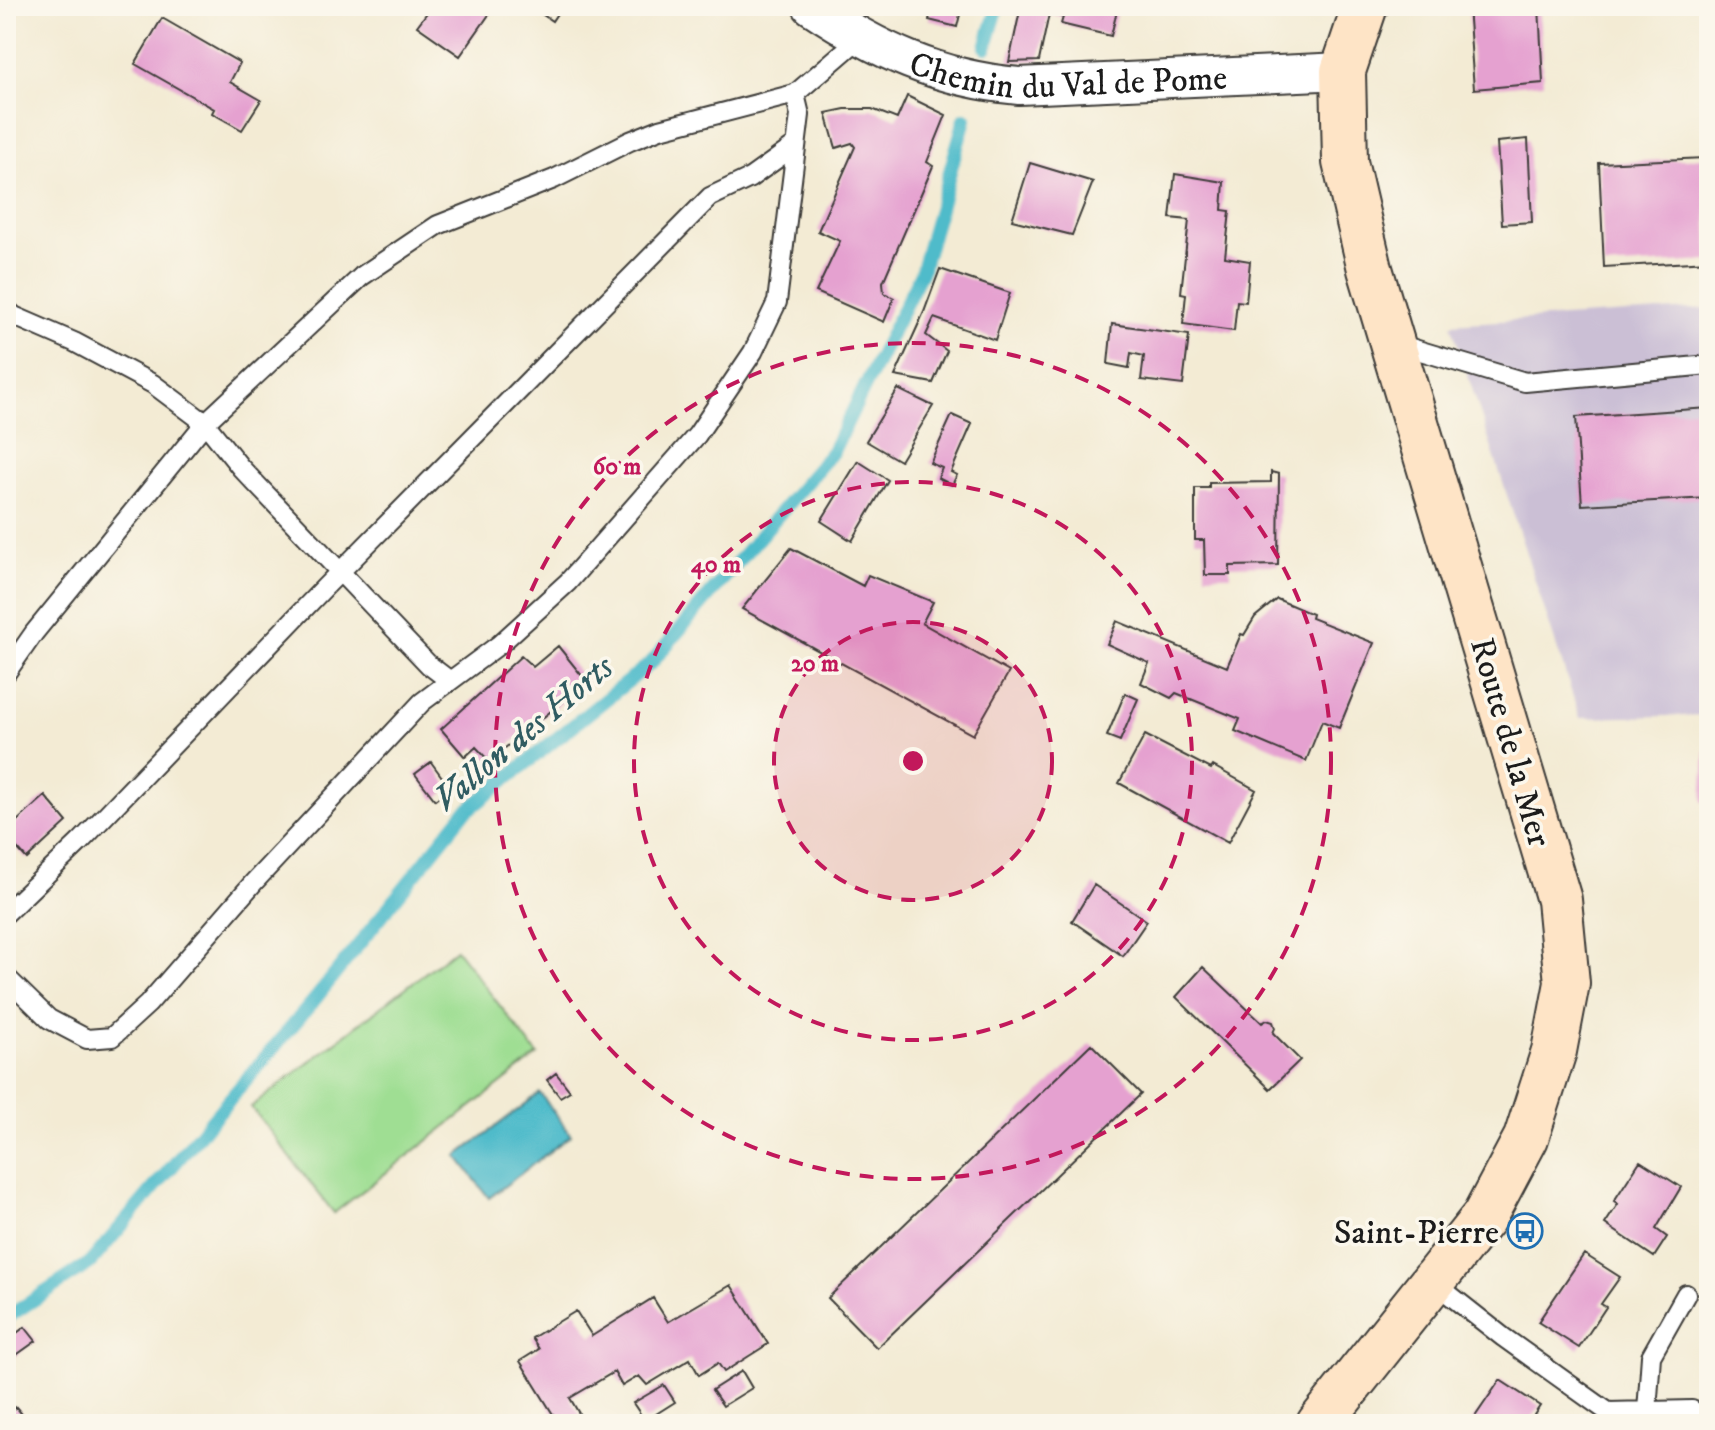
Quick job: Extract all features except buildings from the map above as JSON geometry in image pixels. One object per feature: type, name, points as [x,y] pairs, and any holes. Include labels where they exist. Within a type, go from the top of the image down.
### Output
[{"type":"main road","name":"Route de la Mer","points":[[1319,1424],[1484,1217],[1526,1138],[1554,1051],[1567,983],[1559,900],[1370,269],[1345,162],[1343,71],[1365,6]]},
{"type":"street","name":"Chemin du Val de Pome","points":[[811,6],[905,60],[982,83],[1019,86],[1343,71]]},
{"type":"lane","points":[[6,673],[34,633],[205,423],[362,276],[438,225],[554,179],[630,141],[660,129],[795,94],[861,37]]},
{"type":"lane","points":[[6,977],[49,1019],[87,1039],[112,1037],[148,1004],[254,882],[422,702],[500,644],[568,582],[697,435],[759,339],[777,302],[800,115],[795,94]]},
{"type":"lane","points":[[6,913],[80,842],[710,197],[750,178],[796,145]]},
{"type":"lane","points":[[6,309],[14,316],[74,342],[153,384],[205,423],[241,468],[429,665],[450,681]]},
{"type":"lane","points":[[1392,343],[1525,382],[1709,365]]},
{"type":"lane","points":[[1432,1281],[1503,1337],[1608,1412],[1692,1410],[1709,1421]]},
{"type":"lane","points":[[1647,1411],[1651,1356],[1686,1294]]},
{"type":"shaded area","points":[[1709,308],[1709,715],[1580,718],[1451,324]]},
{"type":"green space","points":[[456,949],[538,1055],[334,1213],[251,1107]]},
{"type":"water","points":[[540,1093],[571,1135],[489,1198],[457,1156]]},
{"type":"waterway","name":"Vallon des Horts","points":[[986,47],[998,6]]},
{"type":"waterway","name":"Vallon des Horts","points":[[6,1318],[90,1263],[316,998],[463,814],[652,662],[833,451],[921,273],[965,119]]},
{"type":"place","name":"Saint-Pierre","points":[[1525,1231]]}]
